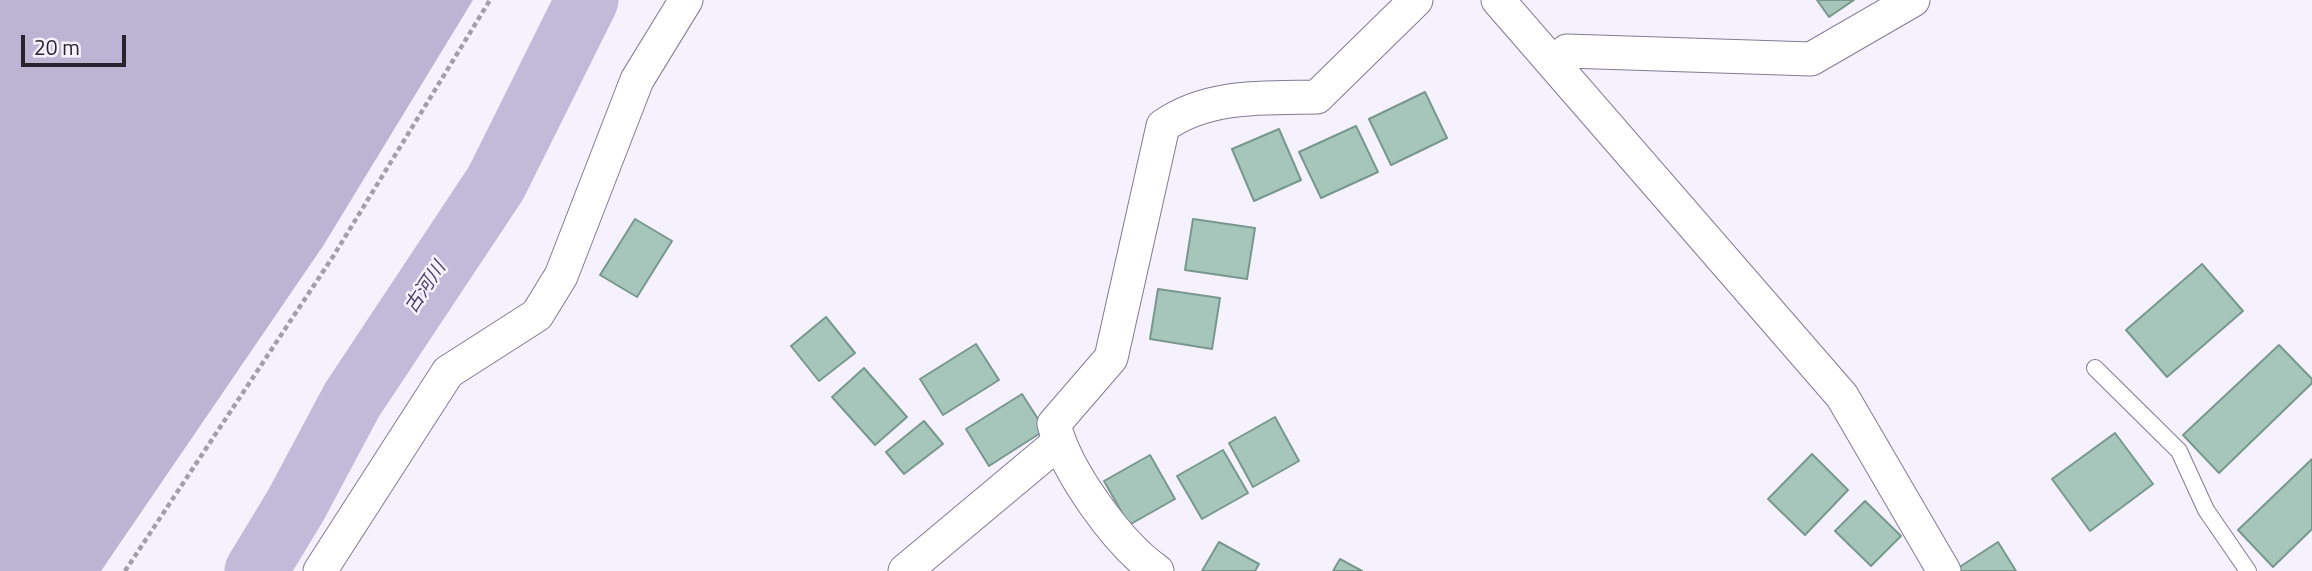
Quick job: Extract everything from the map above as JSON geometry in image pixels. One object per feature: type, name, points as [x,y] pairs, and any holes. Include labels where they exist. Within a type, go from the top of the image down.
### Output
[{"type":"street","points":[[320,571],[448,372],[537,315],[561,276],[637,80],[686,0]]},
{"type":"street","points":[[1157,571],[1138,557],[1074,473],[1058,443],[1054,424],[1111,358],[1163,125],[1184,110],[1237,99],[1317,97],[1416,0]]},
{"type":"street","points":[[1498,0],[1842,396],[1944,571]]},
{"type":"street","points":[[1553,63],[1567,51],[1811,59],[1913,0]]},
{"type":"street","points":[[905,571],[1058,443]]},
{"type":"lane","points":[[2095,368],[2179,451],[2206,510],[2248,571]]},
{"type":"path","points":[[125,571],[334,256],[490,0]]},
{"type":"shaded area","points":[[0,0],[473,0],[323,246],[101,571],[0,571]]},
{"type":"building","points":[[1817,0],[1854,0],[1829,17]]},
{"type":"building","points":[[1425,92],[1447,138],[1391,165],[1369,119]]},
{"type":"building","points":[[1356,126],[1378,172],[1321,198],[1299,152]]},
{"type":"building","points":[[1279,129],[1301,180],[1254,201],[1232,149]]},
{"type":"building","points":[[635,219],[672,241],[637,297],[600,275]]},
{"type":"building","points":[[1193,219],[1255,228],[1247,279],[1185,270]]},
{"type":"building","points":[[2202,264],[2243,311],[2167,377],[2126,330]]},
{"type":"building","points":[[1158,289],[1220,298],[1212,349],[1150,339]]},
{"type":"building","points":[[826,317],[855,353],[819,381],[791,346]]},
{"type":"building","points":[[976,344],[999,380],[943,415],[920,379]]},
{"type":"building","points":[[2279,345],[2312,379],[2312,383],[2219,473],[2183,435]]},
{"type":"building","points":[[864,368],[907,417],[875,445],[832,397]]},
{"type":"building","points":[[1022,394],[1045,430],[989,466],[966,429]]},
{"type":"building","points":[[1275,417],[1299,461],[1253,487],[1229,443]]},
{"type":"building","points":[[924,421],[943,444],[904,474],[886,452]]},
{"type":"building","points":[[2115,433],[2153,484],[2090,531],[2052,479]]},
{"type":"building","points":[[1223,450],[1248,493],[1202,519],[1177,476]]},
{"type":"building","points":[[1812,454],[1848,490],[1805,535],[1768,499]]},
{"type":"building","points":[[1150,455],[1175,499],[1129,525],[1104,481]]},
{"type":"building","points":[[2312,459],[2312,529],[2273,567],[2238,530]]},
{"type":"building","points":[[1865,501],[1901,536],[1871,566],[1835,531]]},
{"type":"building","points":[[1219,542],[1259,564],[1255,571],[1202,571]]},
{"type":"building","points":[[1998,542],[2016,571],[1960,571],[1958,568]]},
{"type":"building","points":[[1340,559],[1362,571],[1333,571]]},
{"type":"waterway","name":"古河川","points":[[256,571],[296,505],[352,400],[496,183],[587,0]]}]
